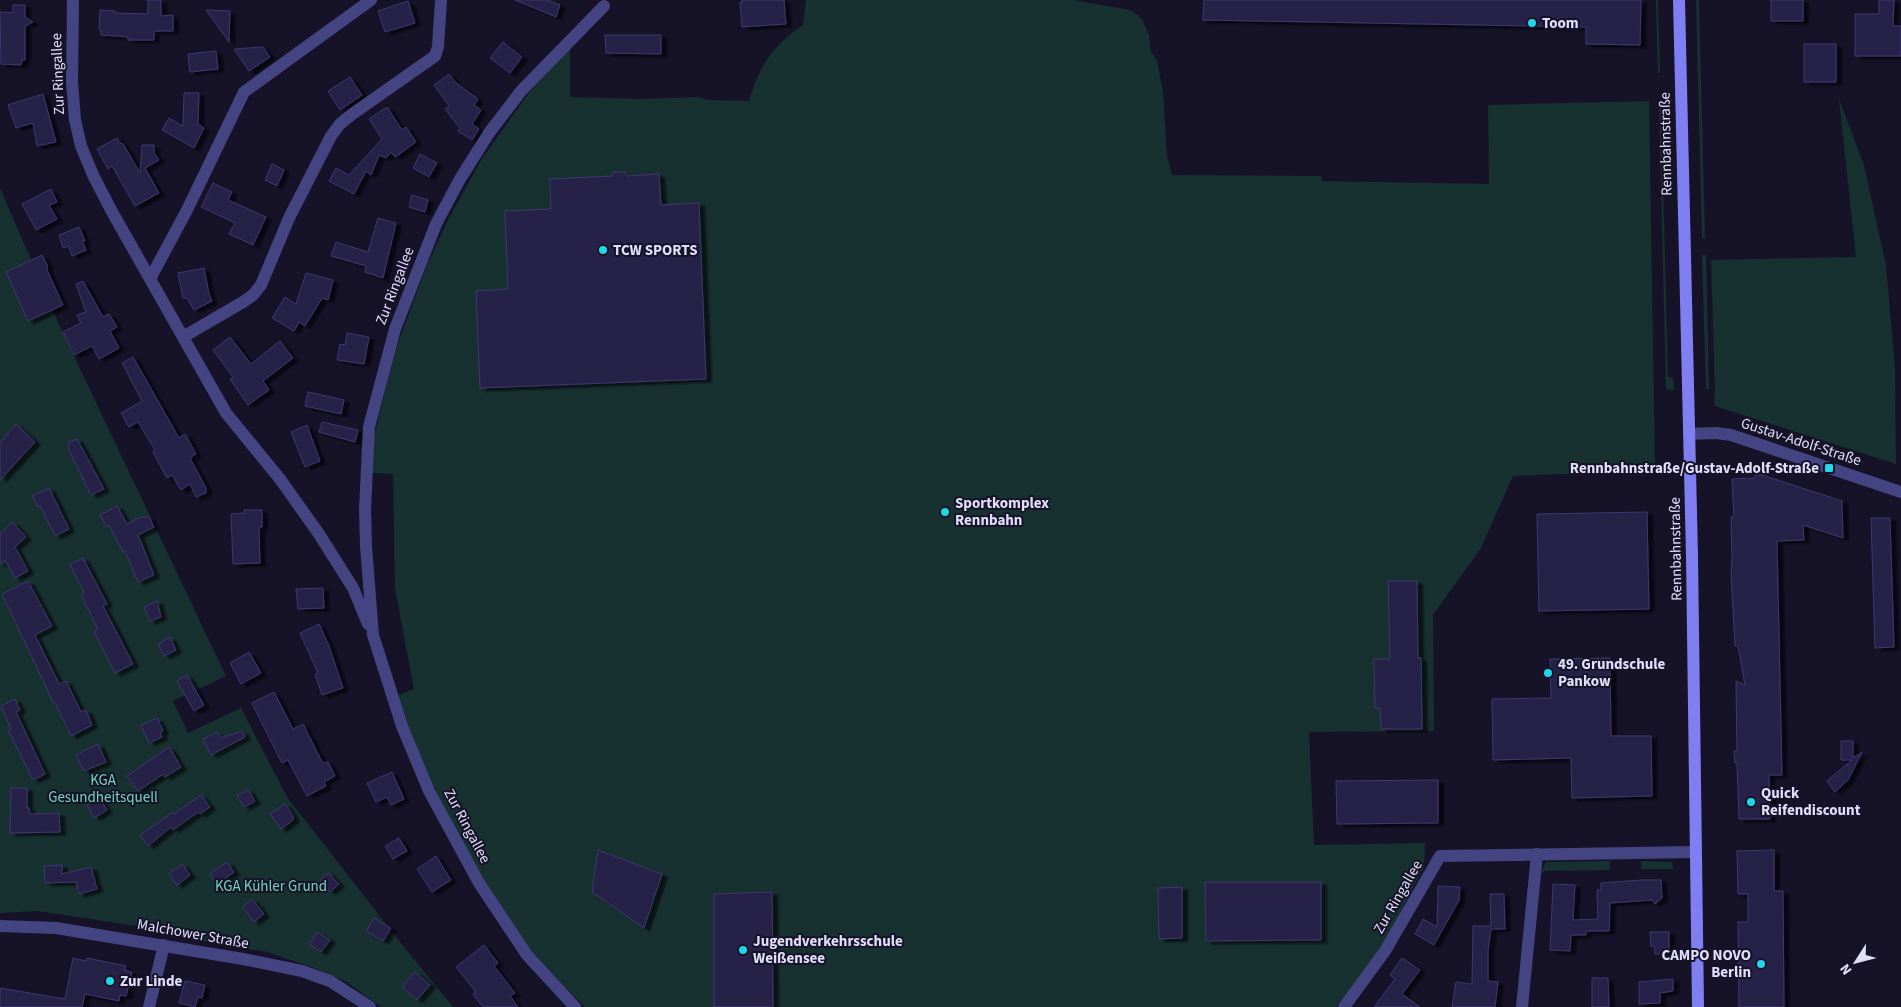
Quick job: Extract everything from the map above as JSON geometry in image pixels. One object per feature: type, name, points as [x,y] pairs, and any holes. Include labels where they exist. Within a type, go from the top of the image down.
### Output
[{"type":"main road","name":"Rennbahnstraße","points":[[1679,0],[1689,434],[1698,1007]]},
{"type":"street","name":"Zur Ringallee","points":[[72,0],[72,82],[75,120],[81,146],[110,210],[226,412],[280,479],[319,534],[353,588],[373,636],[402,726],[429,791],[478,882],[527,954],[575,1007]]},
{"type":"street","points":[[150,279],[187,210],[244,92],[371,0]]},
{"type":"street","points":[[183,337],[243,302],[253,295],[261,285],[289,218],[331,136],[340,124],[435,56],[438,47],[441,0]]},
{"type":"street","name":"Zur Ringallee","points":[[373,636],[366,546],[367,442],[369,427],[395,329],[436,224],[460,179],[489,133],[521,92],[604,6]]},
{"type":"street","name":"Gustav-Adolf-Straße","points":[[1689,434],[1716,433],[1731,435],[1901,492]]},
{"type":"street","name":"Zur Ringallee","points":[[1344,1007],[1386,952],[1440,856],[1695,852]]},
{"type":"street","points":[[1522,1007],[1536,854]]},
{"type":"street","name":"Malchower Straße","points":[[0,926],[45,926],[164,945],[302,971],[330,981],[370,1007]]},
{"type":"street","points":[[148,1007],[164,945]]},
{"type":"green space","name":"Sportkomplex Rennbahn","points":[[806,0],[1073,0],[1130,10],[1143,21],[1149,35],[1151,52],[1157,61],[1163,91],[1167,156],[1172,175],[1321,176],[1322,181],[1489,184],[1488,105],[1649,101],[1655,471],[1513,476],[1481,548],[1433,615],[1434,731],[1309,732],[1314,845],[1425,843],[1424,866],[1392,929],[1363,975],[1336,1007],[585,1007],[545,966],[517,933],[475,868],[460,840],[420,754],[396,696],[414,689],[395,588],[393,474],[372,473],[374,436],[395,351],[428,263],[448,220],[481,160],[528,94],[570,47],[570,97],[644,99],[698,97],[707,100],[749,101],[768,57],[783,41],[803,25]]},
{"type":"green space","points":[[1656,0],[1658,0],[1660,73],[1658,73]]},
{"type":"green space","points":[[1696,0],[1699,0],[1705,238],[1702,239]]},
{"type":"green space","points":[[1839,99],[1864,165],[1886,266],[1895,367],[1896,464],[1715,406],[1714,401],[1711,260],[1856,257]]},
{"type":"green space","points":[[1659,101],[1661,103],[1668,377],[1673,378],[1674,390],[1666,388]]},
{"type":"green space","name":"KGA Gesundheitsquell","points":[[0,188],[62,331],[226,676],[173,701],[188,733],[241,708],[287,797],[453,1007],[381,1007],[347,982],[315,968],[267,952],[207,942],[169,931],[38,911],[0,913]]},
{"type":"green space","points":[[1702,255],[1706,255],[1709,389],[1706,389]]},
{"type":"green space","points":[[1610,861],[1610,870],[1544,871],[1540,875],[1546,862]]},
{"type":"green space","points":[[1641,861],[1672,862],[1673,869],[1641,869]]},
{"type":"building","points":[[148,0],[161,0],[161,16],[173,15],[173,31],[154,31],[154,40],[128,40],[128,37],[101,35],[101,30],[99,30],[100,10],[115,11],[115,13],[148,14]]},
{"type":"building","points":[[515,0],[548,0],[560,5],[556,17]]},
{"type":"building","points":[[742,0],[784,0],[786,24],[742,27],[740,2]]},
{"type":"building","name":"Toom","points":[[1204,0],[1641,0],[1640,45],[1586,44],[1586,27],[1203,20]]},
{"type":"building","points":[[1771,0],[1803,0],[1803,21],[1771,21]]},
{"type":"building","points":[[1879,0],[1894,0],[1893,26],[1901,26],[1901,56],[1855,56],[1855,14],[1879,14]]},
{"type":"building","points":[[408,1],[415,23],[385,32],[378,11]]},
{"type":"building","points":[[13,5],[25,5],[25,17],[33,22],[25,26],[25,60],[22,60],[21,65],[1,64],[0,12],[13,13]]},
{"type":"building","points":[[206,10],[230,11],[229,42]]},
{"type":"building","points":[[605,35],[661,35],[661,54],[606,53]]},
{"type":"building","points":[[503,42],[522,57],[510,73],[490,58]]},
{"type":"building","points":[[1804,44],[1836,44],[1836,82],[1804,82]]},
{"type":"building","points":[[263,47],[270,57],[249,71],[234,49]]},
{"type":"building","points":[[216,51],[218,69],[190,72],[188,54]]},
{"type":"building","points":[[449,74],[455,82],[478,99],[474,105],[481,110],[472,124],[479,129],[472,140],[458,131],[460,128],[445,109],[449,106],[434,85]]},
{"type":"building","points":[[350,77],[362,95],[340,110],[328,91]]},
{"type":"building","points":[[184,93],[199,93],[198,124],[204,128],[194,148],[162,130],[169,118],[183,126]]},
{"type":"building","points":[[43,94],[56,142],[37,146],[33,123],[16,128],[8,105]]},
{"type":"building","points":[[387,107],[402,130],[406,127],[416,142],[395,157],[391,152],[386,158],[379,155],[371,175],[366,171],[354,194],[329,181],[336,168],[349,175],[382,139],[369,119]]},
{"type":"building","points":[[117,138],[123,144],[140,173],[142,145],[154,145],[154,153],[159,160],[145,168],[159,193],[135,206],[112,166],[108,169],[97,149]]},
{"type":"building","points":[[420,154],[437,163],[429,177],[413,168]]},
{"type":"building","points":[[272,164],[284,170],[277,186],[265,180]]},
{"type":"building","name":"TCW SPORTS","points":[[613,172],[625,172],[627,176],[659,174],[661,205],[699,203],[706,379],[480,388],[476,291],[508,289],[505,211],[551,209],[550,179],[612,176]]},
{"type":"building","points":[[213,183],[232,192],[228,200],[266,217],[253,245],[229,234],[235,223],[201,207]]},
{"type":"building","points":[[51,189],[57,202],[49,205],[57,219],[36,230],[22,204]]},
{"type":"building","points":[[412,195],[428,200],[425,212],[409,207]]},
{"type":"building","points":[[378,218],[396,223],[383,278],[365,272],[366,266],[331,256],[336,242],[368,252]]},
{"type":"building","points":[[79,227],[85,241],[82,241],[86,250],[72,256],[68,246],[63,248],[59,235]]},
{"type":"building","points":[[42,255],[63,305],[28,321],[6,272]]},
{"type":"building","points":[[204,268],[212,301],[194,310],[187,298],[183,298],[178,273]]},
{"type":"building","points":[[306,273],[333,280],[328,300],[322,298],[305,326],[299,322],[294,331],[272,318],[285,297],[296,304]]},
{"type":"building","points":[[83,281],[103,317],[109,314],[117,327],[110,331],[119,348],[99,359],[92,346],[74,355],[63,332],[81,323],[77,315],[86,312],[76,284]]},
{"type":"building","points":[[347,333],[369,337],[364,364],[337,360],[340,344],[345,345]]},
{"type":"building","points":[[230,337],[251,364],[280,341],[293,358],[263,381],[269,390],[248,405],[230,379],[233,377],[213,350]]},
{"type":"building","points":[[133,357],[179,438],[185,434],[196,454],[190,458],[206,488],[206,493],[196,497],[190,484],[181,490],[172,475],[167,478],[153,452],[155,450],[138,422],[129,427],[121,413],[142,401],[122,363]]},
{"type":"building","points":[[308,392],[344,400],[341,414],[305,406]]},
{"type":"building","points":[[322,422],[358,430],[355,442],[319,432]]},
{"type":"building","points":[[16,424],[35,442],[0,480],[0,443]]},
{"type":"building","points":[[307,425],[320,461],[305,467],[291,432]]},
{"type":"building","points":[[77,439],[104,489],[91,495],[68,448],[68,443]]},
{"type":"building","points":[[1755,475],[1762,475],[1842,501],[1843,538],[1803,525],[1804,540],[1777,541],[1782,775],[1769,775],[1770,819],[1739,819],[1737,763],[1735,763],[1734,751],[1737,752],[1736,681],[1745,685],[1738,646],[1735,646],[1731,573],[1731,517],[1734,517],[1732,479],[1755,478]]},
{"type":"building","points":[[49,488],[69,529],[55,536],[40,506],[38,507],[32,496]]},
{"type":"building","points":[[117,506],[127,524],[141,517],[149,517],[154,527],[138,535],[154,575],[138,582],[125,551],[123,552],[109,525],[107,527],[100,515]]},
{"type":"building","points":[[244,510],[262,510],[262,527],[259,527],[260,563],[233,564],[231,514],[245,513]]},
{"type":"building","points":[[1647,512],[1649,609],[1539,611],[1537,514]]},
{"type":"building","points":[[1871,518],[1890,518],[1894,647],[1875,648]]},
{"type":"building","points":[[12,522],[26,537],[15,547],[28,571],[15,578],[5,560],[0,564],[0,534]]},
{"type":"building","points":[[83,558],[107,604],[103,606],[133,664],[115,673],[94,631],[98,629],[81,595],[84,593],[70,564]]},
{"type":"building","points":[[28,581],[52,626],[35,635],[59,684],[66,681],[81,712],[86,710],[92,725],[71,736],[2,594]]},
{"type":"building","points":[[1388,581],[1417,581],[1418,658],[1421,658],[1422,729],[1381,729],[1380,708],[1375,708],[1374,659],[1390,659]]},
{"type":"building","points":[[323,588],[324,608],[298,609],[296,589]]},
{"type":"building","points":[[157,601],[161,617],[150,621],[144,607]]},
{"type":"building","points":[[319,624],[329,646],[343,688],[322,695],[315,674],[318,673],[300,633]]},
{"type":"building","points":[[170,637],[176,650],[164,656],[158,644]]},
{"type":"building","points":[[249,652],[261,673],[241,684],[230,663]]},
{"type":"building","points":[[1610,658],[1611,736],[1651,736],[1652,796],[1572,798],[1571,758],[1493,760],[1492,699],[1551,698],[1550,659]]},
{"type":"building","points":[[187,675],[204,705],[194,711],[177,681]]},
{"type":"building","points":[[274,692],[293,729],[303,724],[321,760],[324,763],[328,762],[335,776],[324,782],[326,786],[307,796],[288,760],[282,763],[252,703]]},
{"type":"building","points":[[15,699],[20,710],[16,712],[45,774],[33,780],[8,730],[11,729],[1,706]]},
{"type":"building","points":[[157,718],[163,731],[160,733],[162,737],[149,743],[141,725]]},
{"type":"building","points":[[242,731],[245,737],[211,755],[203,739],[217,732],[220,738]]},
{"type":"building","points":[[1841,741],[1853,741],[1853,758],[1862,752],[1848,780],[1835,792],[1827,781],[1852,760],[1841,760]]},
{"type":"building","points":[[98,744],[106,762],[84,771],[76,755]]},
{"type":"building","points":[[169,747],[181,767],[165,777],[163,774],[138,791],[127,776]]},
{"type":"building","points":[[392,772],[404,799],[391,805],[387,797],[376,802],[367,783]]},
{"type":"building","points":[[1438,780],[1438,823],[1337,824],[1336,781]]},
{"type":"building","points":[[11,788],[27,788],[27,808],[29,808],[30,814],[59,813],[60,832],[10,833]]},
{"type":"building","points":[[248,790],[255,801],[244,807],[237,796]]},
{"type":"building","points":[[201,795],[210,807],[200,814],[198,812],[173,830],[171,827],[148,846],[140,835]]},
{"type":"building","points":[[99,797],[107,810],[94,818],[87,805]]},
{"type":"building","points":[[285,804],[293,816],[293,820],[281,829],[270,814]]},
{"type":"building","points":[[399,838],[407,851],[393,859],[385,846]]},
{"type":"building","points":[[598,850],[662,874],[644,928],[592,892]]},
{"type":"building","name":"CAMPO NOVO Berlin","points":[[1774,850],[1774,891],[1783,891],[1784,1007],[1739,1007],[1738,922],[1748,922],[1748,894],[1738,894],[1737,851]]},
{"type":"building","points":[[436,856],[451,880],[432,892],[417,869]]},
{"type":"building","points":[[227,862],[234,872],[217,884],[210,874]]},
{"type":"building","points":[[182,864],[190,875],[177,885],[169,874]]},
{"type":"building","points":[[62,865],[62,874],[91,867],[97,889],[79,894],[76,882],[45,883],[44,866]]},
{"type":"building","points":[[328,873],[339,884],[330,892],[320,881]]},
{"type":"building","points":[[1661,880],[1662,898],[1655,904],[1652,900],[1610,903],[1609,931],[1586,931],[1586,935],[1571,935],[1570,951],[1550,950],[1553,884],[1575,885],[1573,920],[1598,919],[1597,890],[1601,890],[1601,883]]},
{"type":"building","points":[[1205,882],[1321,882],[1321,940],[1206,941]]},
{"type":"building","points":[[1438,886],[1460,887],[1459,900],[1434,945],[1415,934],[1423,919],[1437,927]]},
{"type":"building","points":[[1182,887],[1182,938],[1159,939],[1158,888]]},
{"type":"building","name":"Jugendverkehrsschule Weißensee","points":[[772,892],[773,1007],[714,1007],[714,894]]},
{"type":"building","points":[[1490,894],[1504,894],[1505,929],[1491,929],[1488,951],[1488,981],[1498,982],[1495,1007],[1452,1007],[1456,982],[1472,984],[1473,926],[1491,926]]},
{"type":"building","points":[[252,899],[264,914],[254,922],[243,907]]},
{"type":"building","points":[[374,918],[391,928],[383,941],[366,931]]},
{"type":"building","points":[[317,932],[330,940],[321,952],[309,944]]},
{"type":"building","points":[[1650,932],[1669,932],[1669,950],[1667,954],[1655,954],[1654,946],[1651,946]]},
{"type":"building","points":[[484,945],[498,963],[494,966],[515,993],[510,996],[518,1007],[483,1007],[473,994],[476,992],[456,967]]},
{"type":"building","points":[[73,958],[86,961],[87,958],[126,966],[125,970],[132,972],[126,996],[120,995],[119,1001],[85,994],[82,1007],[0,1007],[0,988],[65,999]]},
{"type":"building","points":[[1402,958],[1420,970],[1402,994],[1420,1007],[1374,1007],[1395,979],[1390,975]]},
{"type":"building","points":[[415,972],[430,985],[417,1000],[402,987]]},
{"type":"building","points":[[1592,978],[1608,978],[1609,1007],[1592,1007]]},
{"type":"building","points":[[1673,979],[1673,991],[1660,993],[1660,1003],[1639,1004],[1639,982]]},
{"type":"building","points":[[185,981],[205,985],[202,998],[198,997],[195,1007],[179,1003]]},
{"type":"place","name":"Toom","points":[[1532,23]]},
{"type":"place","name":"TCW SPORTS","points":[[603,250]]},
{"type":"place","name":"Rennbahnstraße/Gustav-Adolf-Straße","points":[[1829,468]]},
{"type":"place","name":"Sportkomplex Rennbahn","points":[[945,512]]},
{"type":"place","name":"49. Grundschule Pankow","points":[[1548,673]]},
{"type":"place","name":"Quick Reifendiscount","points":[[1751,802]]},
{"type":"place","name":"Jugendverkehrsschule Weißensee","points":[[743,950]]},
{"type":"place","name":"CAMPO NOVO Berlin","points":[[1761,964]]},
{"type":"place","name":"Zur Linde","points":[[110,981]]},
{"type":"park label","name":"KGA Kühler Grund","points":[[271,886]]}]
